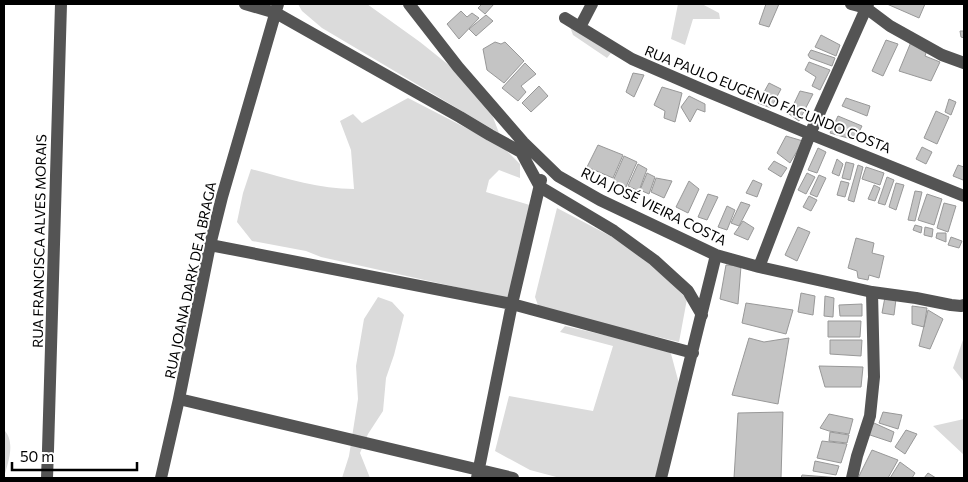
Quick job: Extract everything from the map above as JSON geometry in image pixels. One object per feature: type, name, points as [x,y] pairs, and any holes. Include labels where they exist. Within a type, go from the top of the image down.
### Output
[{"type":"street","name":"RUA FRANCISCA ALVES MORAIS","points":[[46,478],[61,4]]},
{"type":"street","points":[[245,4],[277,8],[521,152],[540,187],[614,231],[654,260],[688,291],[702,315]]},
{"type":"street","name":"RUA JOSÉ VIEIRA COSTA","points":[[409,4],[471,82],[523,142],[558,176],[600,200],[716,255],[759,267],[872,292],[951,305],[964,305]]},
{"type":"street","points":[[580,27],[592,4]]},
{"type":"street","points":[[851,4],[867,6],[890,26],[942,55],[964,63]]},
{"type":"street","points":[[759,267],[810,134],[867,6]]},
{"type":"street","name":"RUA JOANA DARK DE A BRAGA","points":[[161,478],[210,245],[277,8]]},
{"type":"street","name":"RUA PAULO EUGENIO FACUNDO COSTA","points":[[565,18],[632,59],[964,196]]},
{"type":"street","points":[[478,474],[512,304],[545,164]]},
{"type":"street","points":[[210,245],[512,304],[693,353]]},
{"type":"street","points":[[661,478],[716,255]]},
{"type":"street","points":[[852,478],[870,416],[874,377],[872,292]]},
{"type":"street","points":[[179,399],[478,474],[513,478]]},
{"type":"shaded area","points":[[298,4],[367,4],[420,42],[460,74],[491,112],[499,133],[322,28],[302,11]]},
{"type":"shaded area","points":[[678,4],[702,4],[719,13],[720,19],[693,19],[685,45],[671,39]]},
{"type":"shaded area","points":[[570,27],[611,53],[607,58],[573,35]]},
{"type":"shaded area","points":[[408,98],[503,147],[520,164],[520,178],[499,170],[489,180],[486,192],[533,206],[510,299],[321,257],[306,251],[252,241],[237,222],[243,193],[251,169],[315,185],[354,189],[351,150],[340,121],[353,114],[362,123]]},
{"type":"shaded area","points":[[557,208],[635,249],[687,299],[679,342],[539,308],[535,297]]},
{"type":"shaded area","points":[[378,297],[392,302],[404,315],[386,378],[383,411],[368,434],[360,453],[370,478],[342,478],[349,456],[358,399],[356,366],[364,319]]},
{"type":"shaded area","points":[[565,326],[670,350],[681,391],[655,478],[560,478],[530,470],[495,451],[509,396],[593,411],[613,346],[560,332]]},
{"type":"shaded area","points":[[964,337],[964,382],[953,368]]},
{"type":"shaded area","points":[[964,419],[964,455],[933,426]]},
{"type":"shaded area","points":[[4,430],[10,440],[10,446],[4,477]]},
{"type":"building","points":[[482,4],[494,4],[485,14],[478,8]]},
{"type":"building","points":[[766,4],[779,4],[769,27],[759,24]]},
{"type":"building","points":[[887,4],[925,4],[919,18]]},
{"type":"building","points":[[461,11],[467,17],[472,13],[479,18],[459,39],[447,24]]},
{"type":"building","points":[[486,15],[493,21],[476,36],[469,29]]},
{"type":"building","points":[[960,31],[964,31],[964,38],[961,37]]},
{"type":"building","points":[[821,35],[840,45],[836,56],[815,47]]},
{"type":"building","points":[[886,40],[898,44],[883,76],[872,71]]},
{"type":"building","points":[[495,42],[501,44],[505,42],[524,61],[504,83],[487,70],[483,49]]},
{"type":"building","points":[[911,42],[927,50],[925,56],[940,62],[931,81],[899,71]]},
{"type":"building","points":[[811,50],[835,58],[832,66],[810,58],[808,55]]},
{"type":"building","points":[[809,62],[830,70],[820,90],[812,86],[816,77],[805,70]]},
{"type":"building","points":[[525,63],[536,74],[521,86],[526,92],[518,101],[502,88]]},
{"type":"building","points":[[633,73],[644,75],[634,97],[626,92]]},
{"type":"building","points":[[769,83],[781,89],[771,108],[758,103]]},
{"type":"building","points":[[539,86],[548,96],[531,112],[522,103]]},
{"type":"building","points":[[662,87],[682,93],[675,122],[664,118],[665,111],[654,105]]},
{"type":"building","points":[[800,91],[813,94],[799,121],[789,114]]},
{"type":"building","points":[[689,96],[705,104],[705,112],[697,109],[690,122],[681,107]]},
{"type":"building","points":[[846,98],[870,106],[867,116],[842,106]]},
{"type":"building","points":[[949,99],[956,102],[951,115],[945,112]]},
{"type":"building","points":[[936,111],[949,117],[937,144],[924,138]]},
{"type":"building","points":[[838,116],[862,126],[855,140],[830,133]]},
{"type":"building","points":[[786,136],[803,141],[790,163],[777,153]]},
{"type":"building","points":[[598,145],[623,155],[613,178],[587,167]]},
{"type":"building","points":[[922,147],[932,152],[926,164],[916,159]]},
{"type":"building","points":[[818,148],[826,152],[817,173],[808,170]]},
{"type":"building","points":[[624,156],[637,162],[626,187],[613,181]]},
{"type":"building","points":[[837,159],[843,164],[839,176],[832,173]]},
{"type":"building","points":[[774,161],[787,168],[781,177],[768,169]]},
{"type":"building","points":[[846,162],[854,164],[850,180],[842,178]]},
{"type":"building","points":[[638,164],[647,169],[639,191],[628,186]]},
{"type":"building","points":[[858,165],[863,167],[854,202],[848,200]]},
{"type":"building","points":[[958,165],[964,167],[963,180],[953,176]]},
{"type":"building","points":[[866,167],[884,173],[880,185],[862,179]]},
{"type":"building","points":[[647,173],[655,177],[649,194],[640,190]]},
{"type":"building","points":[[807,173],[815,177],[806,194],[798,190]]},
{"type":"building","points":[[819,175],[826,178],[817,197],[810,194]]},
{"type":"building","points":[[887,177],[894,180],[885,205],[878,203]]},
{"type":"building","points":[[656,178],[672,181],[664,198],[651,192]]},
{"type":"building","points":[[753,180],[762,184],[757,197],[746,193]]},
{"type":"building","points":[[689,181],[699,189],[688,213],[676,207]]},
{"type":"building","points":[[841,181],[849,183],[845,197],[837,195]]},
{"type":"building","points":[[896,183],[904,185],[896,210],[889,207]]},
{"type":"building","points":[[874,185],[880,188],[875,201],[868,199]]},
{"type":"building","points":[[915,191],[922,192],[915,221],[908,220]]},
{"type":"building","points":[[708,194],[718,197],[707,220],[698,217]]},
{"type":"building","points":[[927,194],[942,199],[934,225],[918,220]]},
{"type":"building","points":[[809,196],[817,200],[811,211],[803,207]]},
{"type":"building","points":[[741,202],[750,205],[739,226],[731,223]]},
{"type":"building","points":[[944,203],[956,206],[948,232],[937,228]]},
{"type":"building","points":[[727,206],[735,210],[727,230],[718,227]]},
{"type":"building","points":[[743,221],[754,228],[748,240],[734,234]]},
{"type":"building","points":[[915,225],[922,227],[921,233],[913,230]]},
{"type":"building","points":[[798,227],[810,232],[797,261],[785,255]]},
{"type":"building","points":[[925,227],[933,229],[932,237],[924,235]]},
{"type":"building","points":[[937,233],[946,233],[946,242],[936,238]]},
{"type":"building","points":[[951,237],[962,241],[959,248],[948,245]]},
{"type":"building","points":[[856,238],[874,243],[872,253],[884,256],[879,278],[869,275],[868,280],[858,278],[857,271],[848,268]]},
{"type":"building","points":[[726,265],[741,266],[738,304],[720,299]]},
{"type":"building","points":[[801,293],[815,296],[813,315],[798,312]]},
{"type":"building","points":[[825,296],[834,298],[833,317],[824,316]]},
{"type":"building","points":[[885,297],[896,299],[894,315],[882,313]]},
{"type":"building","points":[[746,303],[793,310],[786,334],[742,323]]},
{"type":"building","points":[[862,304],[862,316],[840,316],[839,305]]},
{"type":"building","points":[[912,306],[927,308],[924,327],[912,324]]},
{"type":"building","points":[[928,310],[943,319],[930,349],[919,346]]},
{"type":"building","points":[[828,321],[861,321],[860,337],[828,337]]},
{"type":"building","points":[[749,338],[764,342],[789,338],[778,404],[732,395]]},
{"type":"building","points":[[830,340],[862,340],[861,356],[830,354]]},
{"type":"building","points":[[819,366],[863,367],[861,387],[825,387]]},
{"type":"building","points":[[783,412],[781,478],[734,478],[738,413]]},
{"type":"building","points":[[883,412],[902,415],[898,429],[879,423]]},
{"type":"building","points":[[829,414],[853,419],[849,434],[820,428]]},
{"type":"building","points":[[874,423],[894,432],[891,442],[867,434]]},
{"type":"building","points":[[906,430],[917,434],[905,454],[895,447]]},
{"type":"building","points":[[830,432],[849,435],[847,443],[829,441]]},
{"type":"building","points":[[822,441],[847,444],[841,463],[817,458]]},
{"type":"building","points":[[872,450],[898,460],[888,478],[858,478]]},
{"type":"building","points":[[815,461],[839,466],[836,475],[813,471]]},
{"type":"building","points":[[900,462],[915,473],[912,478],[890,478]]},
{"type":"building","points":[[928,473],[936,478],[924,478]]},
{"type":"building","points":[[802,475],[840,478],[801,478]]}]
